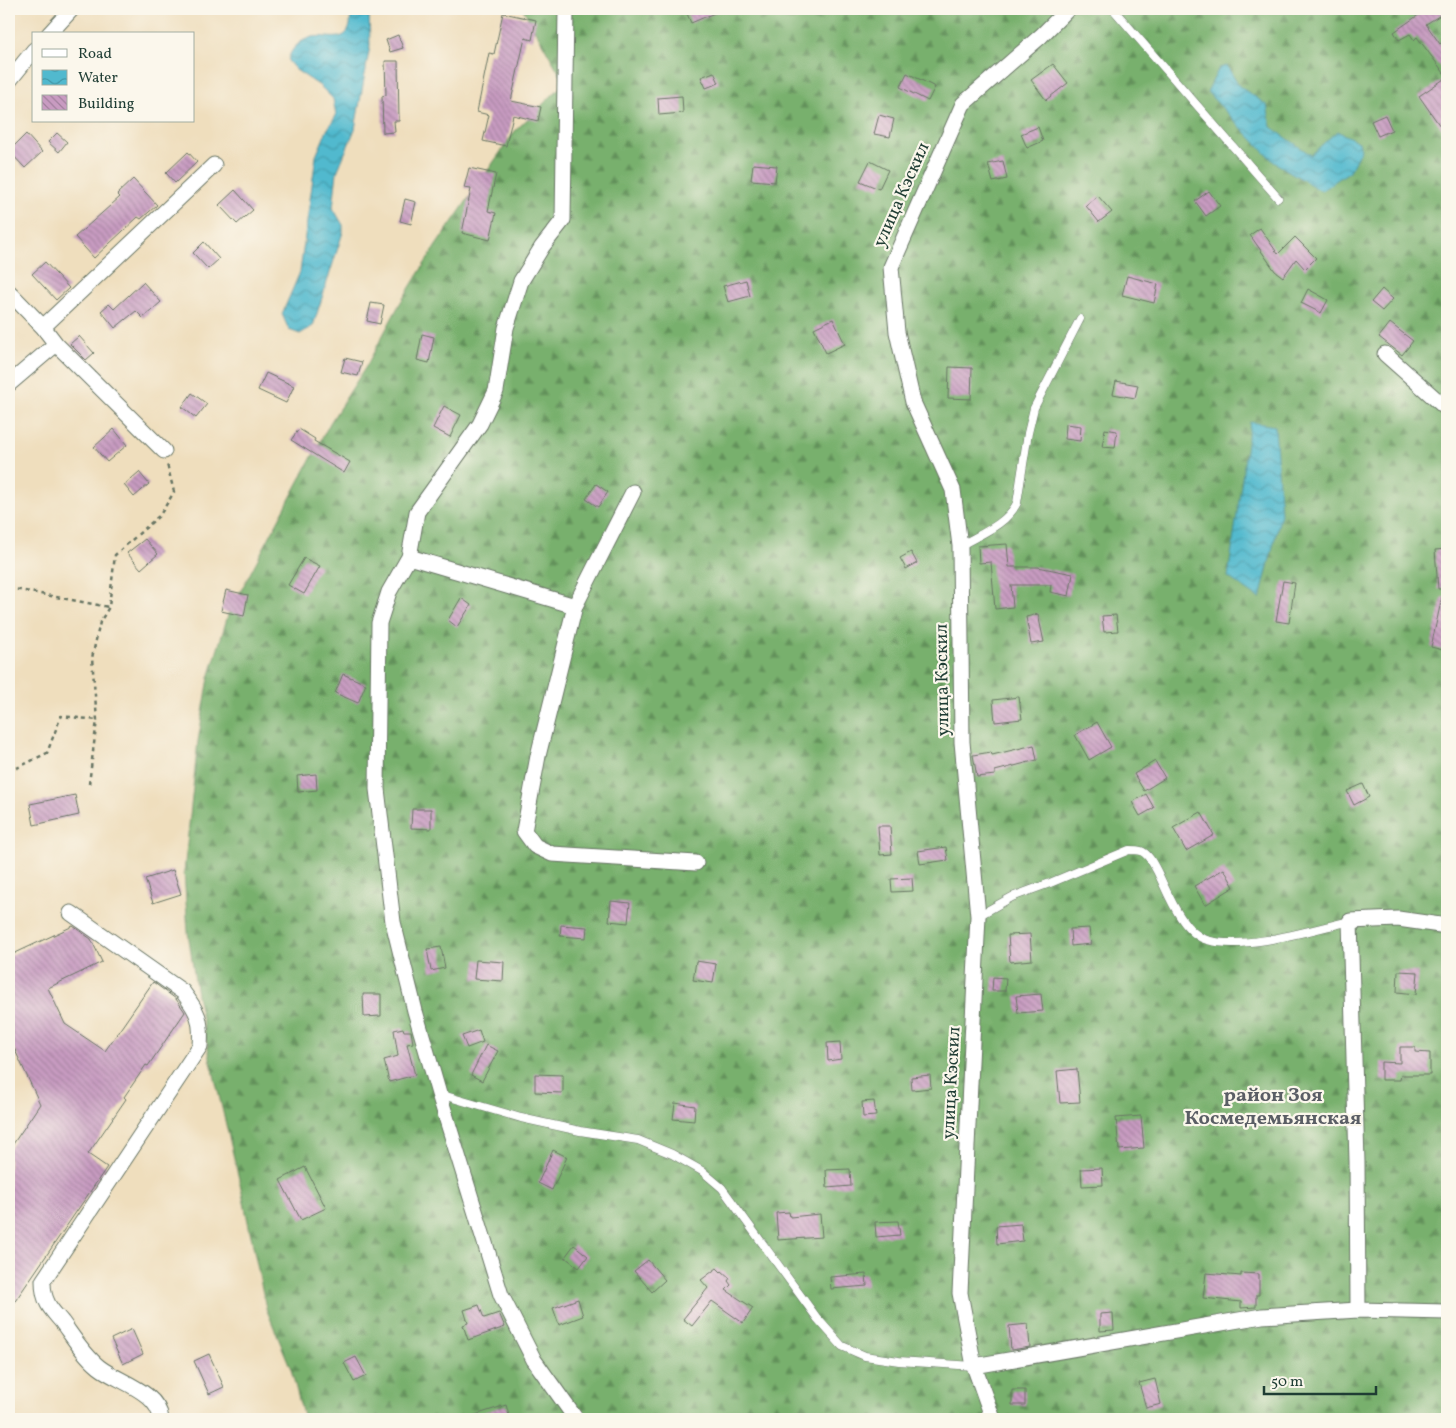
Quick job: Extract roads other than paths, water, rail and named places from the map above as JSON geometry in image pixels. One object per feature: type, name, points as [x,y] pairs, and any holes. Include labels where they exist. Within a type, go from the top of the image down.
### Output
[{"type":"street","points":[[51,32],[72,9]]},
{"type":"street","points":[[566,9],[563,220],[542,247],[521,281],[506,328],[496,391],[480,424],[416,512],[408,557],[389,592],[378,623],[377,789],[393,922],[415,1011],[439,1094],[501,1295],[534,1360],[576,1419]]},
{"type":"street","name":"улица Кэскил","points":[[993,1419],[974,1366],[960,1293],[978,916],[962,742],[960,546],[953,490],[912,402],[897,332],[890,267],[962,104],[1041,36],[1068,9]]},
{"type":"street","points":[[9,81],[32,52]]},
{"type":"street","points":[[43,328],[214,165]]},
{"type":"street","points":[[9,292],[56,344],[164,451]]},
{"type":"street","points":[[9,384],[56,344]]},
{"type":"street","points":[[1385,354],[1447,409]]},
{"type":"street","points":[[633,492],[575,606],[538,756],[524,831],[535,846],[552,854],[696,863]]},
{"type":"street","points":[[408,557],[575,606]]},
{"type":"street","points":[[72,913],[183,992],[196,1008],[201,1030],[200,1046],[43,1282],[43,1290],[48,1304],[97,1365],[155,1402],[161,1419]]},
{"type":"street","points":[[1358,1310],[1357,1162],[1350,922],[1398,920],[1447,926]]},
{"type":"street","points":[[974,1366],[1262,1316],[1358,1310],[1447,1312]]},
{"type":"lane","points":[[1113,9],[1278,198]]},
{"type":"lane","points":[[960,546],[1005,520],[1017,503],[1028,433],[1034,408],[1080,319]]},
{"type":"lane","points":[[978,916],[1012,897],[1129,850],[1142,851],[1151,860],[1177,911],[1190,930],[1206,940],[1226,943],[1260,942],[1350,922]]},
{"type":"lane","points":[[439,1094],[521,1118],[580,1131],[638,1140],[672,1154],[702,1171],[722,1188],[817,1318],[842,1346],[865,1356],[899,1361],[974,1366]]},
{"type":"water","points":[[350,9],[369,9],[370,46],[355,129],[337,172],[333,208],[343,225],[343,232],[313,326],[300,334],[289,330],[282,314],[300,272],[316,156],[327,130],[336,116],[333,99],[320,86],[296,70],[288,61],[293,49],[308,38],[317,36],[340,37],[344,35],[350,25]]},
{"type":"water","points":[[1227,66],[1239,86],[1267,105],[1271,127],[1311,155],[1337,131],[1359,142],[1361,149],[1350,171],[1321,191],[1274,162],[1207,92],[1219,68]]},
{"type":"water","points":[[1250,422],[1275,426],[1281,514],[1260,599],[1228,577]]},
{"type":"district","name":"район Зоя Космедемьянская","points":[[1273,1108]]}]
